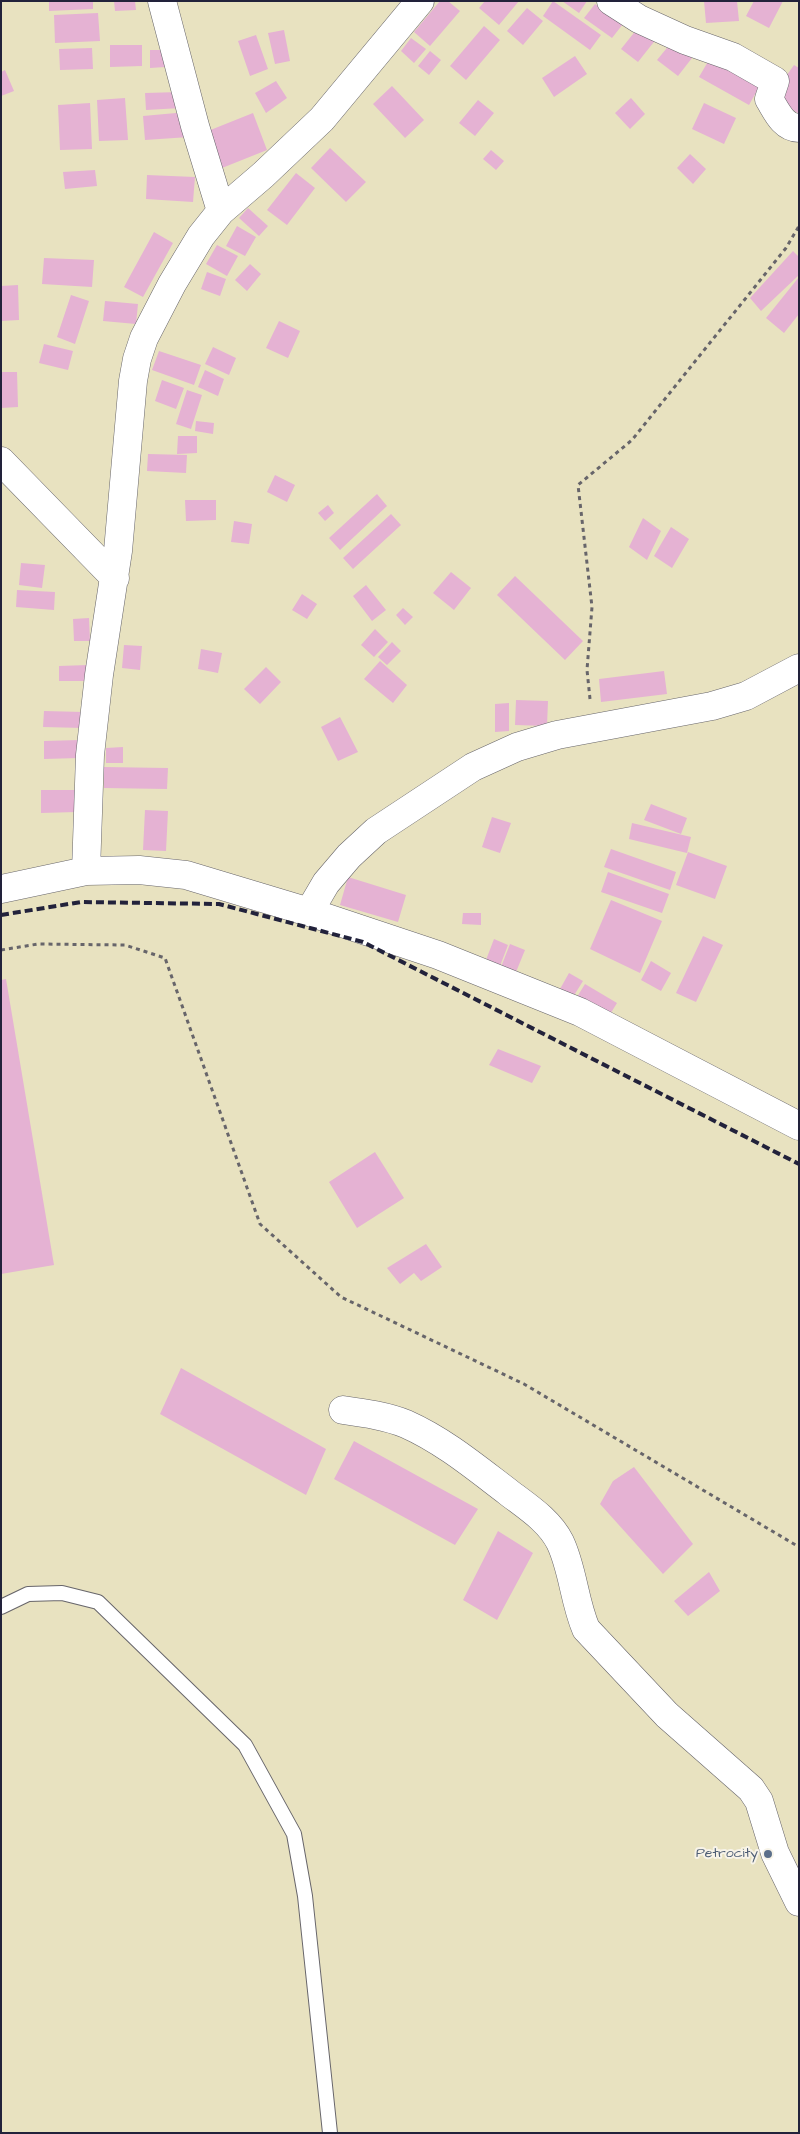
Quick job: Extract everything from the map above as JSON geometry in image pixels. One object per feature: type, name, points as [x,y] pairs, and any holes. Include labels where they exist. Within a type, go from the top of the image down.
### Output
[{"type":"street","points":[[162,1],[202,153],[220,210]]},
{"type":"street","points":[[86,871],[90,755],[99,676],[115,578],[137,359],[144,338],[172,284],[201,236],[220,210],[263,175],[322,119],[420,1]]},
{"type":"street","points":[[611,1],[640,19],[685,40],[733,58],[775,81],[769,99],[784,122],[799,128]]},
{"type":"street","points":[[1,462],[115,578]]},
{"type":"street","points":[[309,912],[326,883],[349,856],[376,831],[473,767],[517,747],[593,727],[712,706],[746,696],[799,668]]},
{"type":"street","points":[[1,889],[86,871],[139,870],[186,875],[309,912],[438,955],[580,1012],[799,1126]]},
{"type":"street","points":[[343,1410],[378,1415],[405,1424],[442,1442],[544,1520],[559,1540],[565,1555],[579,1614],[586,1629],[666,1715],[751,1789],[759,1801],[775,1853],[799,1902]]},
{"type":"lane","points":[[1,1607],[28,1594],[62,1593],[98,1602],[245,1745],[294,1834],[305,1896],[330,2133]]},
{"type":"path","points":[[593,727],[587,670],[592,607],[578,485],[632,440],[786,248],[799,226]]},
{"type":"path","points":[[1,950],[38,944],[125,945],[165,958],[260,1224],[341,1297],[524,1384],[799,1547]]},
{"type":"building","points":[[49,1],[93,1],[93,9],[49,11]]},
{"type":"building","points":[[114,1],[135,1],[136,10],[115,11]]},
{"type":"building","points":[[440,1],[448,1],[460,11],[430,46],[414,32]]},
{"type":"building","points":[[485,1],[519,1],[499,25],[479,8]]},
{"type":"building","points":[[553,1],[601,35],[590,50],[543,16]]},
{"type":"building","points":[[562,1],[587,1],[579,13]]},
{"type":"building","points":[[704,1],[737,1],[739,21],[706,23]]},
{"type":"building","points":[[754,1],[783,1],[769,28],[746,16]]},
{"type":"building","points":[[595,4],[623,24],[612,38],[584,18]]},
{"type":"building","points":[[527,8],[543,21],[523,45],[507,31]]},
{"type":"building","points":[[98,13],[100,41],[55,43],[54,15]]},
{"type":"building","points":[[641,24],[657,38],[638,62],[621,49]]},
{"type":"building","points":[[484,26],[500,40],[466,80],[450,66]]},
{"type":"building","points":[[284,30],[290,61],[275,64],[268,33]]},
{"type":"building","points":[[256,35],[268,69],[250,76],[238,41]]},
{"type":"building","points":[[411,38],[426,49],[414,63],[401,51]]},
{"type":"building","points":[[671,43],[692,58],[678,76],[657,60]]},
{"type":"building","points":[[110,45],[142,45],[142,66],[110,67]]},
{"type":"building","points":[[92,48],[93,69],[60,70],[59,49]]},
{"type":"building","points":[[150,50],[165,50],[165,67],[150,68]]},
{"type":"building","points":[[430,51],[441,60],[429,75],[418,66]]},
{"type":"building","points":[[713,53],[762,82],[749,105],[699,77]]},
{"type":"building","points":[[575,56],[587,74],[554,97],[542,78]]},
{"type":"building","points":[[794,65],[799,68],[799,114],[772,96]]},
{"type":"building","points":[[5,70],[14,91],[1,96],[1,72]]},
{"type":"building","points":[[276,81],[287,98],[266,113],[255,93]]},
{"type":"building","points":[[392,86],[424,120],[405,138],[373,104]]},
{"type":"building","points":[[180,92],[181,108],[146,110],[145,93]]},
{"type":"building","points":[[125,98],[128,140],[99,141],[97,100]]},
{"type":"building","points":[[631,98],[645,114],[630,129],[615,113]]},
{"type":"building","points":[[478,100],[494,113],[475,136],[459,123]]},
{"type":"building","points":[[90,103],[92,149],[60,150],[58,105]]},
{"type":"building","points":[[704,103],[736,118],[724,144],[692,129]]},
{"type":"building","points":[[187,112],[189,137],[145,140],[143,116]]},
{"type":"building","points":[[253,113],[267,150],[222,168],[208,131]]},
{"type":"building","points":[[330,148],[366,182],[346,202],[311,168]]},
{"type":"building","points":[[491,150],[504,161],[496,170],[483,159]]},
{"type":"building","points":[[690,154],[706,169],[693,184],[677,168]]},
{"type":"building","points":[[95,170],[97,186],[65,189],[63,172]]},
{"type":"building","points":[[296,173],[315,188],[287,225],[267,210]]},
{"type":"building","points":[[147,175],[195,177],[193,202],[146,199]]},
{"type":"building","points":[[248,208],[268,226],[259,236],[239,218]]},
{"type":"building","points":[[237,226],[256,237],[245,256],[226,246]]},
{"type":"building","points":[[154,232],[173,243],[143,297],[124,287]]},
{"type":"building","points":[[217,245],[238,256],[227,276],[206,264]]},
{"type":"building","points":[[793,251],[799,257],[799,275],[761,311],[750,298]]},
{"type":"building","points":[[44,258],[94,260],[92,287],[42,284]]},
{"type":"building","points":[[250,264],[261,274],[247,291],[235,280]]},
{"type":"building","points":[[207,272],[226,279],[220,296],[201,289]]},
{"type":"building","points":[[799,277],[799,314],[784,333],[766,318]]},
{"type":"building","points":[[18,285],[19,320],[1,321],[1,286]]},
{"type":"building","points":[[71,295],[89,301],[75,344],[57,337]]},
{"type":"building","points":[[105,301],[138,304],[136,324],[103,321]]},
{"type":"building","points":[[279,321],[300,331],[288,358],[266,348]]},
{"type":"building","points":[[44,344],[73,351],[68,370],[39,363]]},
{"type":"building","points":[[213,347],[236,358],[229,375],[205,364]]},
{"type":"building","points":[[159,351],[201,365],[194,385],[152,370]]},
{"type":"building","points":[[205,370],[224,379],[218,396],[198,387]]},
{"type":"building","points":[[1,372],[17,372],[18,407],[1,408]]},
{"type":"building","points":[[162,380],[184,388],[176,409],[155,401]]},
{"type":"building","points":[[187,390],[202,395],[191,429],[176,424]]},
{"type":"building","points":[[196,421],[214,423],[213,434],[195,431]]},
{"type":"building","points":[[178,436],[197,436],[197,453],[177,454]]},
{"type":"building","points":[[148,454],[187,455],[186,473],[147,471]]},
{"type":"building","points":[[275,475],[295,485],[287,502],[267,492]]},
{"type":"building","points":[[377,494],[387,506],[340,550],[329,538]]},
{"type":"building","points":[[185,500],[216,500],[216,520],[186,521]]},
{"type":"building","points":[[328,505],[334,513],[325,521],[318,513]]},
{"type":"building","points":[[391,514],[401,525],[353,569],[343,558]]},
{"type":"building","points":[[643,518],[661,531],[647,560],[629,547]]},
{"type":"building","points":[[234,521],[252,524],[249,544],[231,542]]},
{"type":"building","points":[[671,527],[689,539],[672,568],[654,556]]},
{"type":"building","points":[[21,563],[45,565],[42,588],[19,585]]},
{"type":"building","points":[[451,572],[471,588],[454,610],[433,593]]},
{"type":"building","points":[[515,576],[583,641],[565,660],[497,595]]},
{"type":"building","points":[[366,585],[386,610],[372,621],[353,596]]},
{"type":"building","points":[[17,590],[55,592],[54,610],[16,607]]},
{"type":"building","points":[[302,594],[317,604],[307,619],[292,610]]},
{"type":"building","points":[[403,608],[413,617],[405,625],[396,615]]},
{"type":"building","points":[[89,618],[90,641],[74,641],[73,619]]},
{"type":"building","points":[[375,629],[388,642],[374,657],[361,645]]},
{"type":"building","points":[[392,642],[401,651],[387,665],[378,657]]},
{"type":"building","points":[[124,645],[142,646],[140,670],[122,668]]},
{"type":"building","points":[[201,649],[222,653],[218,673],[198,669]]},
{"type":"building","points":[[380,661],[407,685],[393,703],[364,679]]},
{"type":"building","points":[[88,665],[88,681],[59,681],[59,666]]},
{"type":"building","points":[[266,667],[281,682],[260,704],[244,689]]},
{"type":"building","points":[[664,671],[667,694],[601,702],[599,679]]},
{"type":"building","points":[[516,700],[548,701],[547,726],[515,725]]},
{"type":"building","points":[[509,703],[509,731],[495,732],[495,704]]},
{"type":"building","points":[[44,711],[84,712],[83,728],[43,727]]},
{"type":"building","points":[[340,717],[358,752],[338,761],[321,727]]},
{"type":"building","points":[[79,740],[79,758],[44,759],[44,741]]},
{"type":"building","points":[[123,747],[123,763],[106,763],[106,748]]},
{"type":"building","points":[[104,767],[168,768],[167,789],[104,788]]},
{"type":"building","points":[[41,790],[77,790],[77,812],[41,813]]},
{"type":"building","points":[[651,804],[687,818],[681,834],[644,820]]},
{"type":"building","points":[[145,810],[168,811],[166,851],[143,850]]},
{"type":"building","points":[[492,817],[511,823],[500,853],[482,847]]},
{"type":"building","points":[[632,823],[691,837],[687,853],[629,839]]},
{"type":"building","points":[[611,849],[676,872],[670,890],[604,867]]},
{"type":"building","points":[[688,852],[727,866],[715,899],[676,885]]},
{"type":"building","points":[[608,872],[669,894],[662,913],[601,892]]},
{"type":"building","points":[[348,877],[406,895],[398,922],[340,905]]},
{"type":"building","points":[[611,900],[662,921],[640,973],[590,949]]},
{"type":"building","points":[[463,913],[481,913],[481,925],[462,924]]},
{"type":"building","points":[[703,936],[723,945],[696,1002],[676,993]]},
{"type":"building","points":[[494,939],[508,945],[500,966],[486,960]]},
{"type":"building","points":[[510,944],[525,950],[516,972],[501,967]]},
{"type":"building","points":[[651,961],[671,973],[661,991],[641,980]]},
{"type":"building","points":[[569,973],[583,981],[573,997],[560,989]]},
{"type":"building","points":[[6,979],[54,1265],[1,1274],[1,980]]},
{"type":"building","points":[[585,984],[617,1003],[609,1016],[577,997]]},
{"type":"building","points":[[498,1049],[541,1066],[532,1083],[489,1065]]},
{"type":"building","points":[[375,1152],[404,1198],[357,1228],[329,1182]]},
{"type":"building","points":[[426,1244],[442,1267],[421,1281],[414,1273],[400,1284],[387,1268]]},
{"type":"building","points":[[181,1368],[326,1449],[306,1495],[160,1414]]},
{"type":"building","points":[[354,1441],[478,1509],[455,1545],[334,1479]]},
{"type":"building","points":[[634,1467],[693,1544],[663,1574],[600,1504],[613,1481]]},
{"type":"building","points":[[498,1531],[533,1553],[497,1620],[463,1600]]},
{"type":"building","points":[[709,1572],[720,1591],[688,1616],[674,1601]]},
{"type":"railway","points":[[1,915],[81,902],[219,904],[363,942],[799,1164]]},
{"type":"place","name":"Petrocity","points":[[768,1854]]}]
